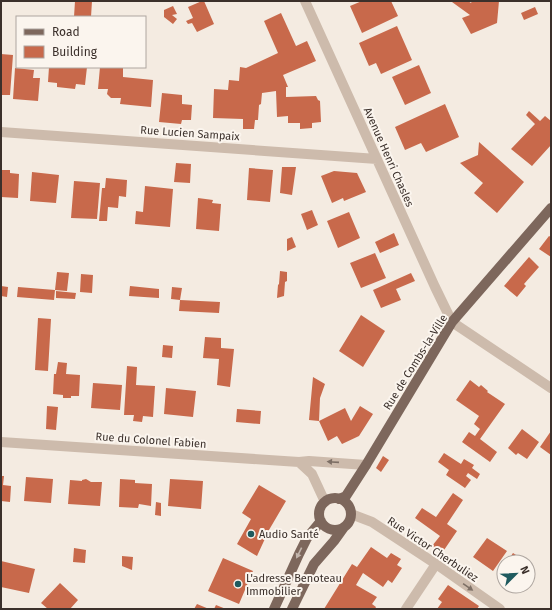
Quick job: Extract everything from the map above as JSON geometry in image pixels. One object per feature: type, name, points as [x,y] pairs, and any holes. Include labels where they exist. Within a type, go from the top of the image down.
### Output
[{"type":"main road","name":"Rue de Combs-la-Ville","points":[[339,499],[346,496],[366,465],[452,322],[551,208]]},
{"type":"main road","points":[[292,609],[314,564],[334,541],[350,519],[351,514],[348,504],[339,499],[329,499],[321,506],[319,511],[321,522],[324,526],[334,530],[344,527]]},
{"type":"main road","points":[[274,609],[307,538],[321,522]]},
{"type":"street","name":"Avenue Henri Chasles","points":[[305,1],[452,322]]},
{"type":"street","name":"Rue Lucien Sampaix","points":[[1,132],[377,158]]},
{"type":"street","points":[[452,322],[551,388]]},
{"type":"street","name":"Rue du Colonel Fabien","points":[[1,442],[299,462],[309,460],[366,465]]},
{"type":"street","points":[[299,462],[312,474],[325,502]]},
{"type":"street","name":"Rue Victor Cherbuliez","points":[[351,514],[372,522],[436,564],[500,609]]},
{"type":"street","points":[[406,609],[436,564]]},
{"type":"building","points":[[75,1],[92,1],[91,16],[74,16]]},
{"type":"building","points":[[204,1],[214,24],[197,32],[192,23],[188,24],[186,21],[193,18],[188,7]]},
{"type":"building","points":[[362,1],[391,1],[398,16],[362,33],[350,6]]},
{"type":"building","points":[[468,1],[471,3],[472,1],[499,1],[497,23],[471,34],[462,18],[470,15],[452,2]]},
{"type":"building","points":[[173,6],[177,14],[172,15],[177,19],[173,24],[164,17],[164,10]]},
{"type":"building","points":[[535,7],[538,14],[524,20],[521,13]]},
{"type":"building","points":[[281,13],[296,46],[307,41],[316,61],[283,75],[288,87],[286,87],[286,97],[316,96],[320,101],[321,122],[312,123],[312,128],[300,129],[300,123],[288,123],[288,116],[277,117],[276,91],[262,93],[261,104],[259,105],[258,120],[255,120],[254,129],[243,129],[243,119],[213,118],[214,89],[228,90],[229,80],[239,81],[240,67],[246,68],[278,53],[264,21]]},
{"type":"building","points":[[397,26],[412,60],[381,74],[376,63],[369,66],[359,43]]},
{"type":"building","points":[[1,54],[13,55],[10,95],[1,95]]},
{"type":"building","points":[[419,65],[431,93],[405,105],[392,77]]},
{"type":"building","points":[[15,68],[34,70],[33,78],[40,78],[38,101],[13,99]]},
{"type":"building","points":[[49,68],[87,68],[85,85],[76,84],[75,89],[57,87],[57,83],[48,82]]},
{"type":"building","points":[[100,68],[123,68],[123,77],[153,80],[151,107],[120,104],[121,98],[111,98],[107,94],[108,89],[98,89]]},
{"type":"building","points":[[162,93],[182,95],[182,104],[192,105],[191,120],[182,120],[181,124],[159,122]]},
{"type":"building","points":[[445,104],[459,137],[426,152],[421,143],[405,150],[395,127]]},
{"type":"building","points":[[529,111],[540,121],[545,116],[551,121],[551,145],[532,166],[511,149],[535,124],[526,115]]},
{"type":"building","points":[[479,142],[524,182],[497,213],[474,193],[483,183],[460,163],[478,155]]},
{"type":"building","points":[[176,163],[191,164],[190,183],[174,182]]},
{"type":"building","points":[[282,167],[296,167],[292,195],[280,193]]},
{"type":"building","points":[[249,168],[273,170],[270,202],[247,200]]},
{"type":"building","points":[[1,170],[10,170],[10,173],[19,174],[18,198],[1,197]]},
{"type":"building","points":[[334,171],[357,173],[366,192],[344,201],[343,198],[332,203],[321,176]]},
{"type":"building","points":[[32,172],[59,175],[56,203],[30,201]]},
{"type":"building","points":[[106,178],[127,180],[126,197],[119,196],[118,208],[108,207],[107,221],[99,221],[102,188],[105,188]]},
{"type":"building","points":[[74,181],[100,183],[97,219],[71,218]]},
{"type":"building","points":[[145,186],[173,189],[170,227],[135,224],[136,211],[143,212]]},
{"type":"building","points":[[198,198],[213,200],[212,203],[221,204],[219,231],[196,229]]},
{"type":"building","points":[[312,210],[318,225],[307,230],[301,214]]},
{"type":"building","points":[[349,212],[360,238],[338,248],[327,221]]},
{"type":"building","points":[[394,233],[399,245],[380,253],[375,242]]},
{"type":"building","points":[[549,236],[551,237],[551,257],[539,249]]},
{"type":"building","points":[[292,237],[296,247],[287,251],[287,239]]},
{"type":"building","points":[[375,253],[386,278],[361,288],[350,263]]},
{"type":"building","points":[[529,257],[539,267],[524,284],[526,286],[517,297],[504,286]]},
{"type":"building","points":[[280,271],[287,272],[287,281],[285,282],[284,296],[277,298],[279,284]]},
{"type":"building","points":[[57,272],[69,273],[67,291],[55,290]]},
{"type":"building","points":[[411,273],[415,281],[396,289],[401,300],[381,308],[373,290]]},
{"type":"building","points":[[81,274],[93,275],[92,293],[80,292]]},
{"type":"building","points":[[1,286],[8,287],[7,297],[1,296]]},
{"type":"building","points":[[130,286],[159,289],[159,298],[129,296]]},
{"type":"building","points":[[18,287],[55,290],[54,300],[17,297]]},
{"type":"building","points":[[172,287],[182,288],[180,300],[171,299]]},
{"type":"building","points":[[56,291],[76,293],[75,299],[56,298]]},
{"type":"building","points":[[180,300],[220,302],[219,313],[179,311]]},
{"type":"building","points":[[361,315],[385,331],[363,367],[339,351]]},
{"type":"building","points":[[38,318],[51,319],[48,371],[35,370]]},
{"type":"building","points":[[205,337],[221,338],[221,348],[234,349],[230,387],[217,385],[219,359],[203,358]]},
{"type":"building","points":[[163,345],[173,346],[172,358],[162,357]]},
{"type":"building","points":[[58,362],[67,363],[66,374],[80,375],[79,396],[63,398],[63,395],[53,394],[54,374],[56,374]]},
{"type":"building","points":[[127,366],[137,367],[136,385],[155,386],[153,417],[143,416],[142,422],[133,421],[134,415],[124,415]]},
{"type":"building","points":[[313,377],[325,384],[320,398],[319,421],[309,420]]},
{"type":"building","points":[[470,380],[479,387],[481,385],[488,391],[487,392],[505,404],[480,439],[497,452],[490,462],[462,442],[469,432],[475,436],[480,429],[474,424],[479,416],[456,400]]},
{"type":"building","points":[[93,383],[122,385],[120,410],[91,408]]},
{"type":"building","points":[[166,388],[196,391],[193,417],[164,414]]},
{"type":"building","points":[[47,406],[58,407],[56,430],[46,429]]},
{"type":"building","points":[[360,406],[373,414],[359,436],[342,444],[337,436],[328,441],[319,421],[345,408],[351,421]]},
{"type":"building","points":[[237,409],[261,411],[260,424],[236,422]]},
{"type":"building","points":[[522,429],[539,442],[527,459],[518,453],[516,455],[508,448]]},
{"type":"building","points":[[551,431],[551,455],[540,447]]},
{"type":"building","points":[[444,453],[461,464],[464,459],[474,465],[472,468],[480,474],[477,479],[468,473],[466,476],[471,480],[465,488],[446,475],[449,470],[438,462]]},
{"type":"building","points":[[383,456],[389,460],[381,472],[376,468]]},
{"type":"building","points":[[1,476],[4,476],[3,485],[11,486],[10,502],[1,501]]},
{"type":"building","points":[[26,477],[53,479],[51,503],[24,501]]},
{"type":"building","points":[[86,479],[91,482],[102,482],[100,506],[68,504],[70,480],[82,481]]},
{"type":"building","points":[[120,479],[135,480],[135,483],[152,484],[151,506],[139,504],[138,508],[119,507]]},
{"type":"building","points":[[170,479],[203,481],[201,509],[168,506]]},
{"type":"building","points":[[259,485],[286,501],[269,530],[257,556],[237,544],[251,519],[242,513]]},
{"type":"building","points":[[453,493],[463,500],[447,524],[457,531],[442,553],[432,546],[440,536],[415,518],[422,508],[436,517]]},
{"type":"building","points":[[156,502],[161,503],[161,516],[155,515]]},
{"type":"building","points":[[487,538],[507,551],[505,554],[496,554],[496,567],[493,571],[473,557]]},
{"type":"building","points":[[371,547],[387,558],[391,553],[401,559],[397,565],[402,568],[392,583],[388,580],[383,587],[363,573],[356,585],[377,597],[372,604],[376,607],[375,609],[324,609],[352,564],[357,567]]},
{"type":"building","points":[[74,548],[86,550],[85,563],[73,562]]},
{"type":"building","points":[[122,556],[133,557],[132,570],[122,566]]},
{"type":"building","points":[[223,558],[253,571],[239,604],[208,591]]},
{"type":"building","points":[[1,561],[35,569],[29,593],[1,587]]},
{"type":"building","points":[[60,583],[78,600],[70,609],[48,609],[41,603]]},
{"type":"building","points":[[448,585],[479,606],[477,609],[437,609],[442,602],[438,599]]},
{"type":"building","points":[[197,604],[209,609],[194,609]]},
{"type":"building","points":[[216,605],[226,609],[214,609]]},
{"type":"place","name":"Audio Santé","points":[[251,534]]},
{"type":"place","name":"L'adresse Benoteau Immobilier","points":[[238,584]]}]
